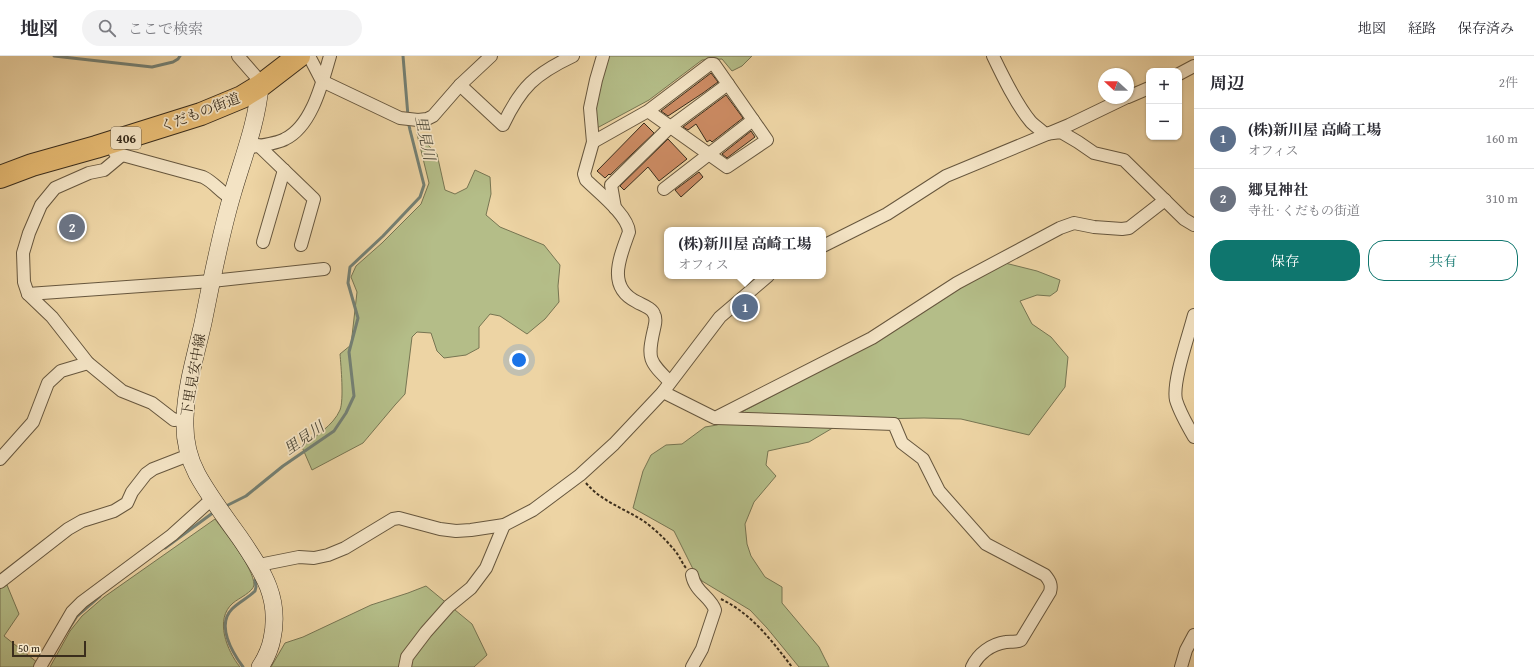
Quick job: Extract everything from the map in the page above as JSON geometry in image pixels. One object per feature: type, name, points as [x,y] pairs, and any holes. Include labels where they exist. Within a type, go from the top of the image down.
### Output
[{"type":"highway","name":"くだもの街道","points":[[6,170],[96,147],[201,114],[242,97],[260,86],[299,56]]},
{"type":"main road","name":"下里見安中線","points":[[260,86],[252,146],[231,198],[188,388],[185,419],[185,432],[189,455],[197,474],[204,488],[217,504],[259,565],[268,584],[273,600],[275,616],[270,648],[260,667]]},
{"type":"street","points":[[238,56],[259,80],[260,86]]},
{"type":"street","points":[[309,56],[322,81],[400,118],[418,120],[427,119],[433,116],[460,85],[491,56]]},
{"type":"street","points":[[252,146],[285,140],[301,127],[307,118],[330,56]]},
{"type":"street","points":[[460,85],[503,125],[519,95],[540,73],[572,56]]},
{"type":"street","points":[[603,56],[590,108],[593,142],[584,174],[586,180],[620,213],[629,228],[618,263],[619,285],[625,294],[632,300],[650,309],[654,314],[656,321],[650,351],[654,366],[667,387],[715,418],[894,424],[902,443],[923,459],[939,491],[986,544],[1045,575],[1051,587],[1050,592],[1021,640],[1016,642],[1006,642],[992,647],[982,653],[975,660],[972,667]]},
{"type":"street","points":[[993,56],[1007,84],[1031,122],[1045,134],[1061,132],[1094,153],[1124,160],[1184,219],[1194,225]]},
{"type":"street","points":[[593,142],[648,111],[710,64],[714,64],[767,140],[727,167],[648,111]]},
{"type":"street","points":[[1182,72],[1194,66]]},
{"type":"street","points":[[615,208],[611,185],[670,127],[728,84]]},
{"type":"street","points":[[1134,94],[1146,89]]},
{"type":"street","points":[[826,244],[887,214],[946,176],[1068,125],[1112,104]]},
{"type":"street","points":[[664,188],[753,120]]},
{"type":"street","points":[[252,146],[284,170],[314,199],[301,245]]},
{"type":"street","points":[[96,147],[203,177],[231,198]]},
{"type":"street","points":[[122,155],[104,170],[89,173],[55,188],[41,205],[29,233],[23,253],[24,282],[28,294],[52,317],[88,363],[122,391],[152,403],[174,420],[185,419]]},
{"type":"street","points":[[263,242],[284,170]]},
{"type":"street","points":[[715,418],[872,338],[958,283],[1060,228],[1074,223],[1094,227],[1129,228],[1165,200]]},
{"type":"street","points":[[28,294],[212,281],[324,269]]},
{"type":"street","points":[[259,565],[299,558],[314,558],[345,548],[392,518],[398,518],[440,529],[456,531],[504,524],[533,510],[580,476],[614,444],[667,387],[720,317],[764,279]]},
{"type":"street","points":[[1194,315],[1176,383],[1176,399],[1181,415],[1194,437]]},
{"type":"street","points":[[0,459],[32,422],[48,383],[61,371],[88,363]]},
{"type":"street","points":[[0,582],[68,528],[82,521],[114,511],[127,504],[132,492],[146,474],[153,469],[189,455]]},
{"type":"street","points":[[40,667],[72,612],[82,602],[172,535],[217,504]]},
{"type":"street","points":[[405,667],[407,657],[426,632],[449,606],[471,588],[486,568],[504,524]]},
{"type":"street","points":[[692,575],[693,583],[713,605],[715,610],[702,649],[692,667]]},
{"type":"street","points":[[1181,667],[1186,650],[1194,635]]},
{"type":"green space","points":[[607,56],[752,56],[742,66],[732,71],[722,59],[702,60],[649,100],[597,128],[593,105]]},
{"type":"green space","points":[[417,134],[437,154],[445,190],[455,194],[467,188],[475,170],[490,177],[491,194],[486,215],[500,227],[544,245],[560,265],[558,286],[559,302],[545,319],[527,334],[500,316],[490,314],[479,327],[479,348],[466,355],[444,358],[437,351],[431,333],[417,332],[412,337],[405,394],[363,443],[312,470],[302,447],[333,421],[340,410],[342,383],[340,354],[351,345],[357,292],[351,277],[356,266],[382,243],[421,204],[429,183]]},
{"type":"green space","points":[[1005,263],[1037,271],[1060,280],[1057,291],[1050,296],[1037,295],[1020,301],[1032,324],[1051,337],[1068,357],[1065,387],[1029,435],[961,419],[871,419],[836,426],[809,442],[768,451],[766,465],[776,476],[754,502],[745,524],[747,544],[751,556],[765,577],[782,587],[782,603],[819,647],[829,667],[799,667],[750,610],[702,581],[693,569],[674,531],[633,508],[643,471],[651,455],[666,445],[682,444],[705,427],[717,425],[867,346],[942,295]]},
{"type":"green space","points":[[215,519],[244,560],[253,578],[253,588],[233,603],[227,610],[224,618],[224,635],[235,660],[240,667],[50,667],[70,631],[82,616],[104,597]]},
{"type":"green space","points":[[7,585],[19,614],[4,636],[38,663],[35,667],[0,667],[0,588]]},
{"type":"green space","points":[[426,586],[472,624],[487,655],[474,667],[271,667],[285,643],[303,637],[371,605]]},
{"type":"building","points":[[711,73],[718,82],[668,116],[661,111]]},
{"type":"building","points":[[726,95],[743,118],[712,142],[710,140],[707,142],[696,124],[688,130],[683,127]]},
{"type":"building","points":[[644,123],[654,133],[605,178],[597,171]]},
{"type":"building","points":[[751,131],[755,137],[727,158],[722,154]]},
{"type":"building","points":[[668,139],[687,159],[659,181],[648,167],[624,190],[620,186]]},
{"type":"building","points":[[699,172],[703,177],[681,197],[675,190]]},
{"type":"waterway","points":[[54,56],[152,67],[173,62],[180,56]]},
{"type":"waterway","name":"里見川","points":[[403,56],[408,116]]},
{"type":"waterway","name":"里見川","points":[[224,507],[246,496],[283,466],[334,431],[346,413],[354,396],[349,352],[358,318],[348,283],[350,267],[383,236],[420,197],[424,185],[408,121]]},
{"type":"waterway","name":"里見川","points":[[165,548],[214,512]]},
{"type":"waterway","points":[[243,667],[230,646],[227,638],[225,623],[227,615],[232,609],[255,591],[255,580]]},
{"type":"waterway","name":"里見川","points":[[68,630],[77,616],[100,596]]},
{"type":"place","name":"郷見神社","points":[[72,227]]},
{"type":"place","name":"(株)新川屋 高崎工場","points":[[745,307]]}]
